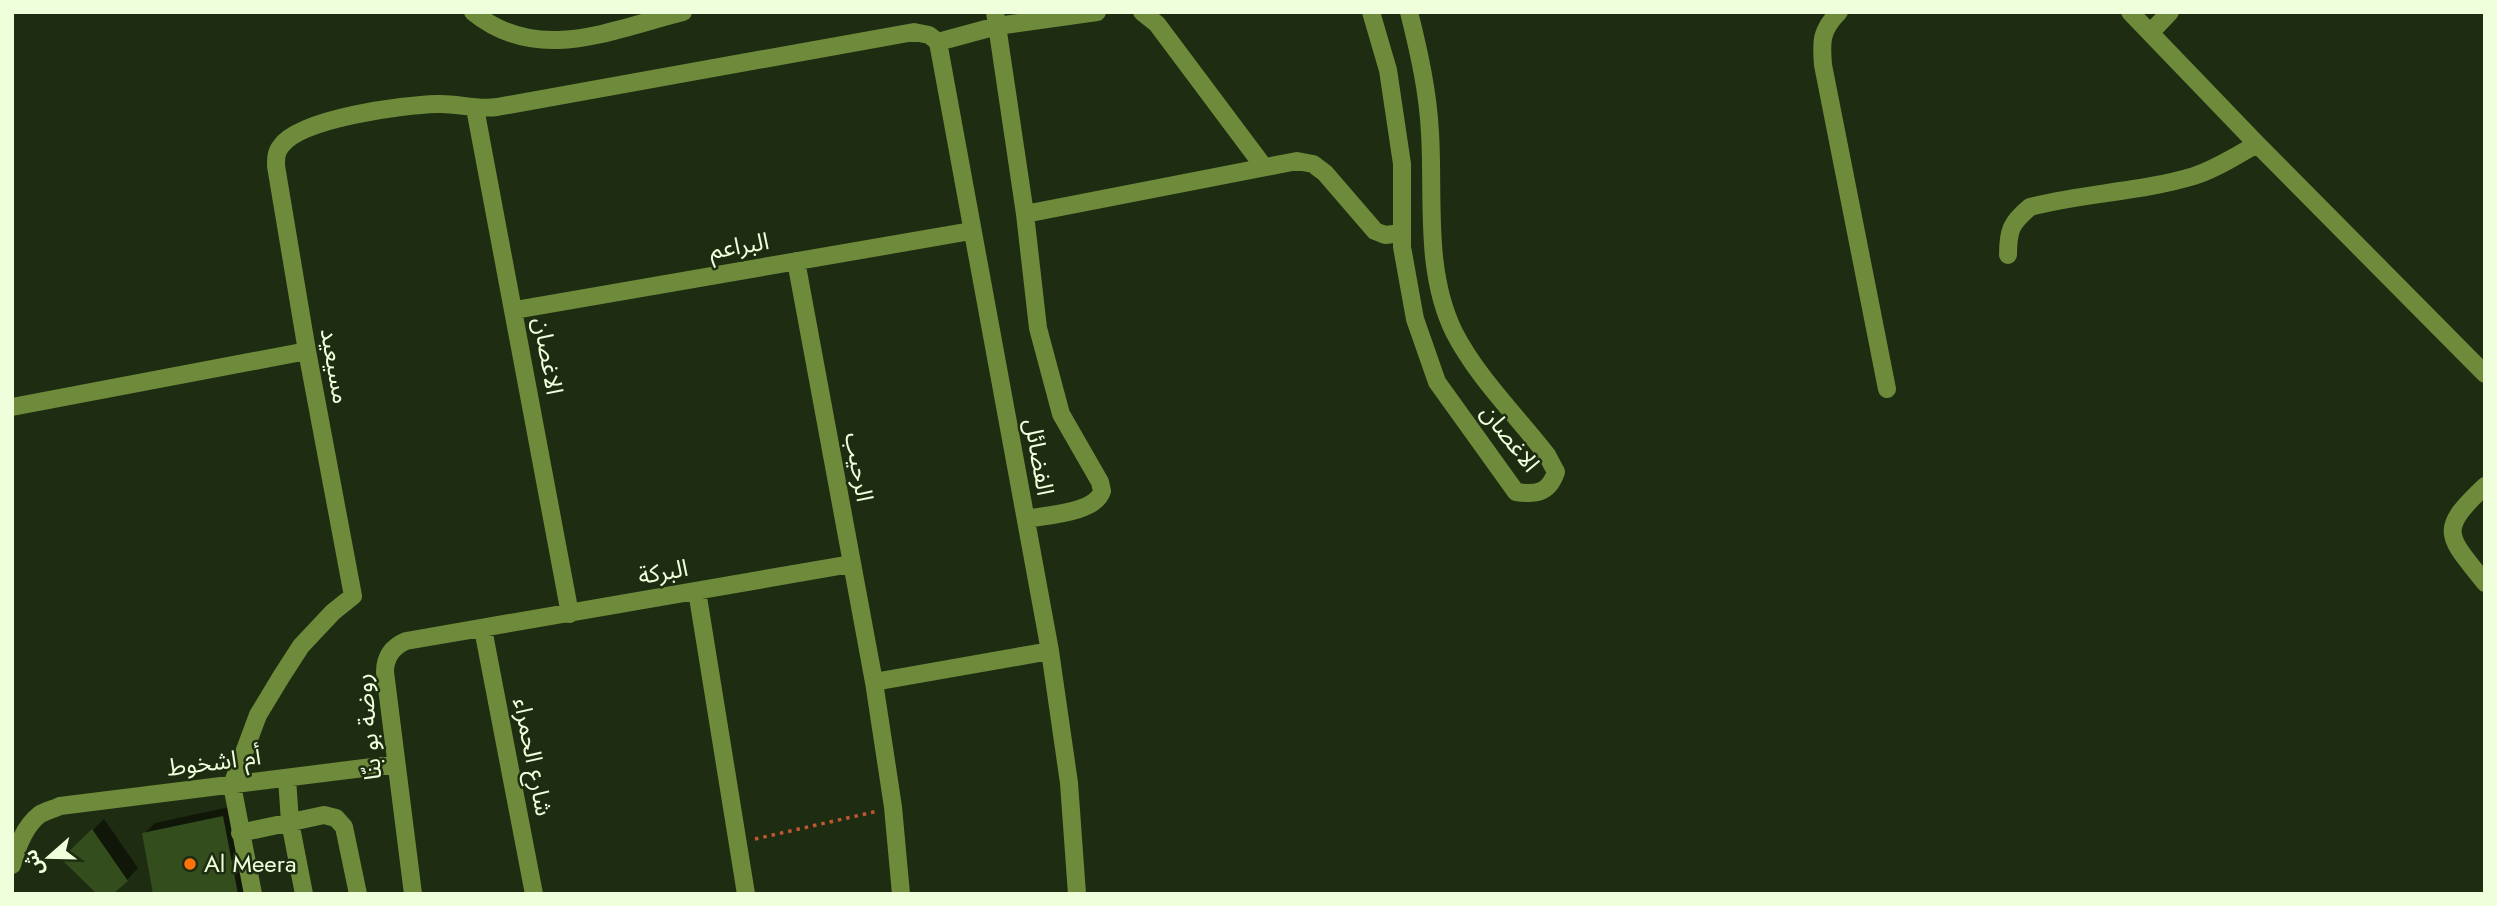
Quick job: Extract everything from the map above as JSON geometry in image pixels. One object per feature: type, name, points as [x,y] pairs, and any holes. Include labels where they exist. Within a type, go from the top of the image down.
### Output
[{"type":"street","points":[[472,12],[502,32],[523,39],[544,41],[573,40],[683,12]]},
{"type":"street","points":[[475,108],[497,107],[900,34],[914,32],[934,39],[996,19],[1097,12]]},
{"type":"street","points":[[1142,12],[1157,24],[1264,167]]},
{"type":"street","name":"الاغصان","points":[[1371,12],[1388,70],[1402,164],[1402,247],[1415,319],[1437,383],[1516,492],[1534,494],[1547,487],[1556,472],[1547,455],[1469,358],[1443,303],[1430,227],[1430,132],[1421,60],[1409,12]]},
{"type":"street","points":[[1839,12],[1827,23],[1821,43],[1823,65],[1887,389]]},
{"type":"street","points":[[2130,12],[2485,374]]},
{"type":"street","points":[[2151,32],[2171,12]]},
{"type":"street","points":[[996,19],[1026,214],[1038,328],[1061,414],[1100,482],[1102,491],[1094,503],[1085,508],[1026,519]]},
{"type":"street","name":"الفضائل","points":[[934,39],[1050,651],[1069,782],[1077,894]]},
{"type":"street","name":"مسيعيد","points":[[232,785],[258,715],[288,667],[309,638],[333,612],[353,596],[307,351],[276,155],[281,146],[299,132],[322,122],[398,107],[437,103],[475,108]]},
{"type":"street","name":"الاغصان","points":[[475,108],[570,614]]},
{"type":"street","points":[[2008,255],[2008,236],[2015,219],[2030,207],[2169,183],[2218,166],[2257,144]]},
{"type":"street","points":[[1026,214],[1297,161],[1313,164],[1325,173],[1375,231],[1385,234],[1402,233]]},
{"type":"street","name":"البراعم","points":[[515,310],[971,231]]},
{"type":"street","name":"الرحيب","points":[[796,261],[874,682],[893,807],[901,894]]},
{"type":"street","points":[[12,407],[307,351]]},
{"type":"street","points":[[2485,486],[2455,516],[2452,529],[2460,553],[2485,583]]},
{"type":"street","name":"البركة","points":[[483,629],[852,564]]},
{"type":"street","points":[[697,591],[746,894]]},
{"type":"street","name":"روضة بو بنّا","points":[[413,894],[385,672],[390,653],[406,641],[483,629]]},
{"type":"street","name":"شارع الحمراء","points":[[483,629],[534,894]]},
{"type":"street","points":[[874,682],[1050,651]]},
{"type":"street","name":"أم اشخوط","points":[[12,865],[19,843],[39,815],[60,806],[396,764]]},
{"type":"street","points":[[287,778],[290,822],[304,894]]},
{"type":"street","points":[[232,785],[253,894]]},
{"type":"street","points":[[240,834],[324,815],[335,818],[344,827],[358,894]]},
{"type":"path","points":[[739,843],[893,807]]},
{"type":"building","name":"Al Meera","points":[[223,816],[238,894],[153,894],[142,833]]},
{"type":"building","points":[[92,829],[128,881],[113,894],[97,894],[61,859]]},
{"type":"place","name":"Al Meera","points":[[190,864]]}]
